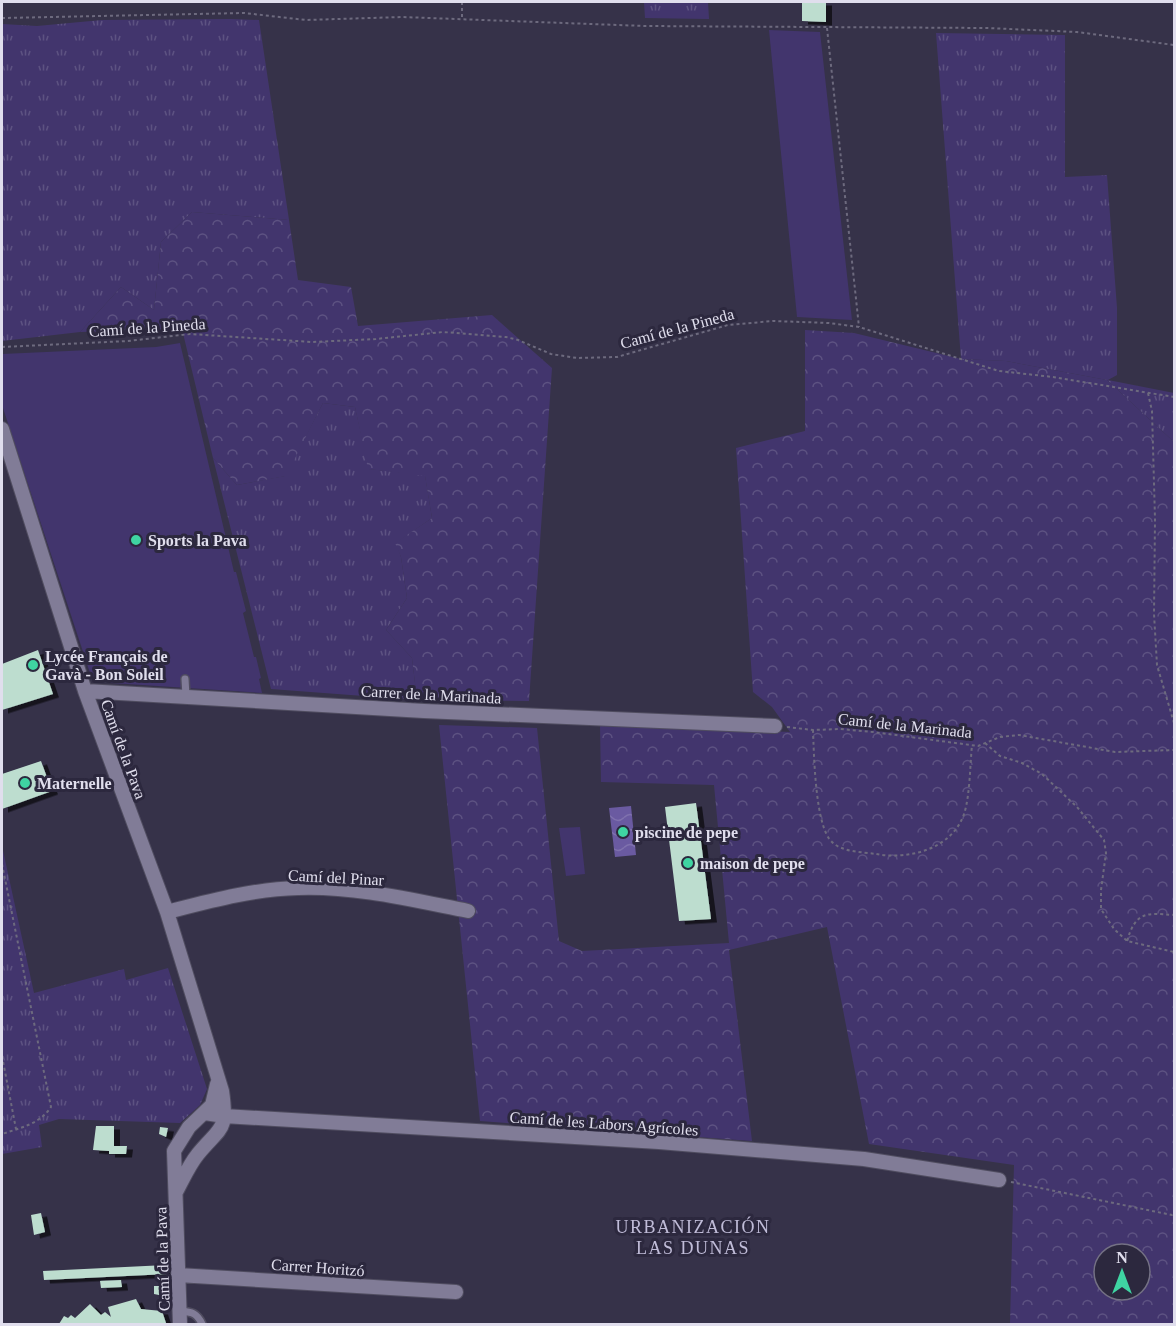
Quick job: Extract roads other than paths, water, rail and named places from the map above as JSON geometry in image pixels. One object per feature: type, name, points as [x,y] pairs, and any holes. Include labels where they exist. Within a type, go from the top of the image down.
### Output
[{"type":"street","name":"Camí de la Pava","points":[[2,429],[85,691],[167,912],[222,1091],[224,1116],[221,1130],[190,1164],[176,1192]]},
{"type":"street","name":"Carrer de la Marinada","points":[[85,691],[424,711],[775,726]]},
{"type":"street","name":"Camí del Pinar","points":[[167,912],[223,897],[298,888],[373,893],[468,911]]},
{"type":"street","name":"Camí de la Pava","points":[[180,1318],[173,1160],[176,1145],[189,1127],[206,1113],[215,1098],[218,1078]]},
{"type":"street","name":"Camí de les Labors Agrícoles","points":[[206,1113],[224,1116],[705,1146],[864,1159],[999,1180]]},
{"type":"street","name":"Carrer Horitzó","points":[[178,1275],[456,1292]]},
{"type":"lane","points":[[185,680],[186,696]]},
{"type":"lane","points":[[180,1318],[193,1312],[202,1324]]},
{"type":"water","name":"piscine de pepe","points":[[631,806],[636,855],[615,857],[609,808]]},
{"type":"place","name":"Sports la Pava","points":[[136,540]]},
{"type":"place","name":"Lycée Français de Gavà - Bon Soleil","points":[[33,665]]},
{"type":"place","name":"Maternelle","points":[[25,783]]},
{"type":"place","name":"piscine de pepe","points":[[623,832]]},
{"type":"place","name":"maison de pepe","points":[[688,863]]},
{"type":"district","name":"URBANIZACIÓN LAS DUNAS","points":[[693,1237]]}]
